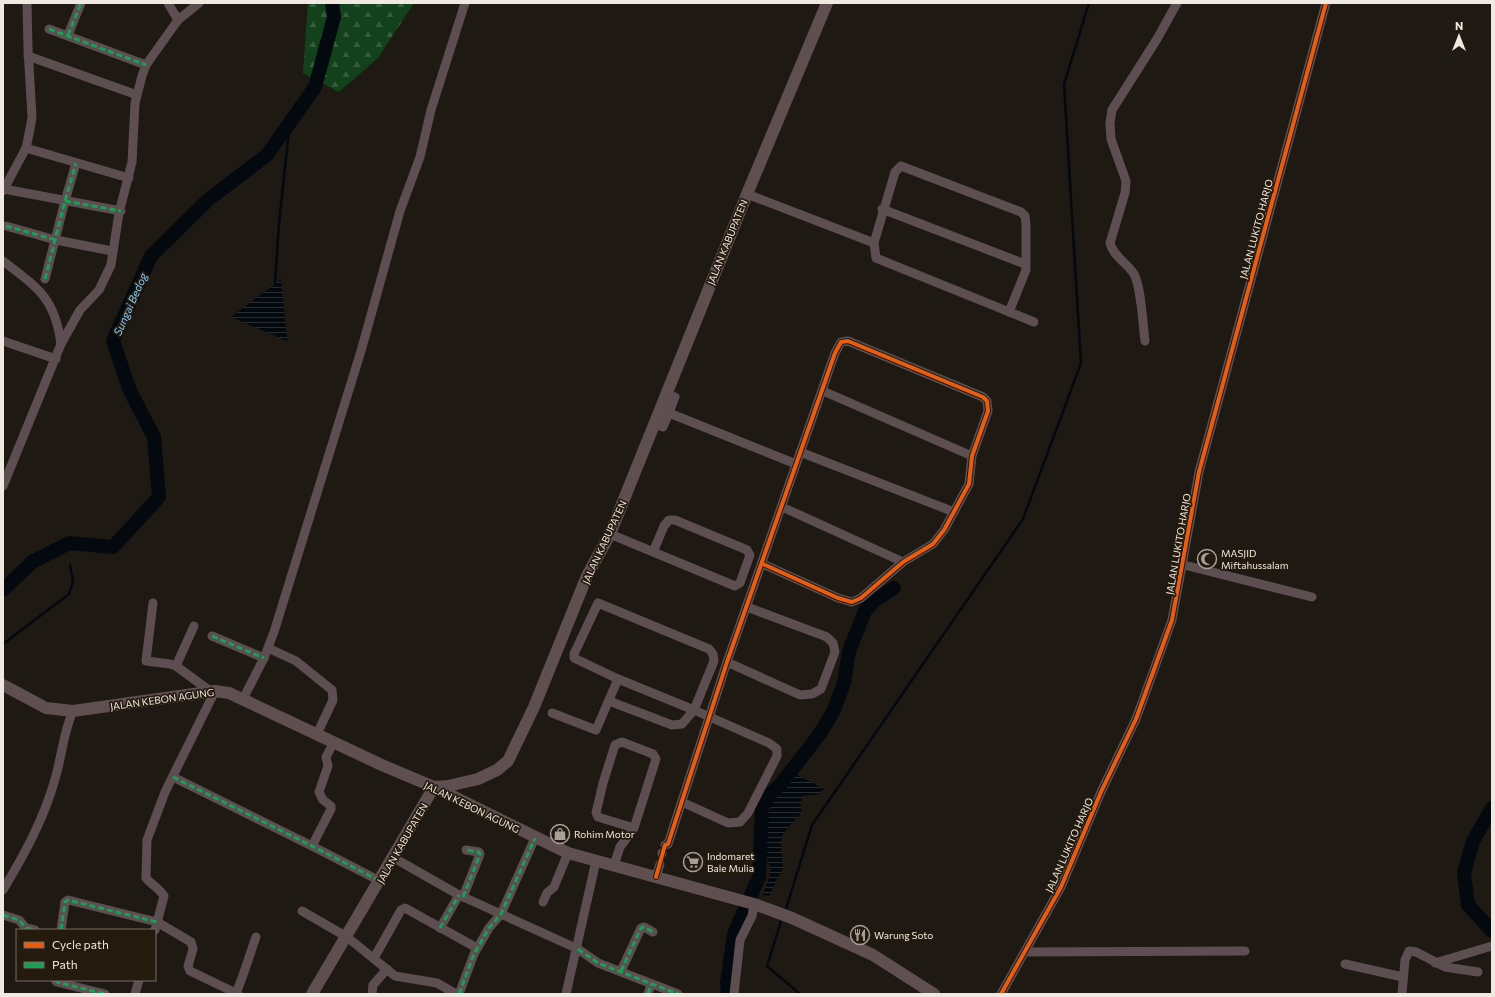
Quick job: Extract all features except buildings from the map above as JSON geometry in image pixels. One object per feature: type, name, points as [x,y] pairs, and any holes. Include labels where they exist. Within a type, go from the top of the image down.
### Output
[{"type":"main road","name":"JALAN KABUPATEN","points":[[312,994],[394,858],[434,788],[478,778],[497,770],[508,761],[534,707],[587,576],[610,534],[747,194],[827,3]]},
{"type":"main road","name":"JALAN KEBON AGUNG","points":[[3,685],[46,708],[73,711],[213,691],[230,693],[434,788],[568,853],[754,904],[778,912],[873,954],[934,994]]},
{"type":"street","points":[[27,3],[28,56],[32,116],[26,148],[4,190],[120,210]]},
{"type":"street","points":[[68,35],[81,3]]},
{"type":"street","points":[[168,3],[178,20]]},
{"type":"street","points":[[3,486],[61,344],[80,310],[98,292],[111,265],[112,251],[120,210],[132,162],[132,136],[137,95],[146,65],[178,20],[199,3]]},
{"type":"street","points":[[243,699],[268,648],[361,351],[400,211],[418,164],[432,110],[465,3]]},
{"type":"street","points":[[1145,341],[1136,277],[1129,267],[1112,250],[1110,243],[1125,194],[1126,181],[1111,140],[1110,123],[1112,110],[1157,40],[1177,3]]},
{"type":"street","name":"JALAN LUKITO HARJO","points":[[1001,994],[1061,887],[1101,792],[1136,719],[1159,661],[1172,620],[1184,564],[1199,472],[1326,3]]},
{"type":"street","points":[[49,29],[146,65]]},
{"type":"street","points":[[28,56],[137,95]]},
{"type":"street","points":[[26,148],[129,178]]},
{"type":"street","points":[[45,279],[56,240],[64,201],[76,163]]},
{"type":"street","points":[[1009,312],[1024,277],[1025,216],[1021,212],[915,170],[901,166],[898,167],[882,209],[874,244],[876,258],[1009,312],[1034,322]]},
{"type":"street","points":[[747,194],[874,244]]},
{"type":"street","points":[[882,209],[1025,264]]},
{"type":"street","points":[[6,226],[56,240],[112,251]]},
{"type":"street","points":[[3,262],[40,289],[58,323],[61,344]]},
{"type":"street","points":[[3,341],[56,359]]},
{"type":"street","points":[[663,850],[668,844],[727,662],[763,564],[835,353],[841,342],[844,341],[983,397],[987,400],[988,411],[972,456],[969,484],[954,512],[933,544],[903,562],[861,598],[852,602],[838,598],[763,564]]},
{"type":"street","points":[[823,391],[972,456]]},
{"type":"street","points":[[654,424],[663,427],[669,413],[675,397],[666,393]]},
{"type":"street","points":[[669,413],[796,464]]},
{"type":"street","points":[[800,452],[954,512]]},
{"type":"street","points":[[782,507],[903,562]]},
{"type":"street","points":[[610,534],[653,552],[735,586],[740,583],[750,555],[747,550],[675,520],[669,520],[664,526],[653,552]]},
{"type":"street","points":[[1184,564],[1312,597]]},
{"type":"street","points":[[153,603],[146,661],[176,666],[213,691],[165,792],[147,840],[146,878],[152,886],[161,890],[164,896],[156,926]]},
{"type":"street","points":[[609,701],[672,725],[682,724],[694,710],[714,661],[713,654],[709,649],[598,603],[574,654],[574,658],[618,680],[694,710],[770,743],[777,749],[777,756],[748,814],[740,822],[728,823],[682,802]]},
{"type":"street","points":[[727,662],[800,695],[812,694],[821,689],[835,652],[833,643],[826,637],[747,607]]},
{"type":"street","points":[[176,666],[194,626]]},
{"type":"street","points":[[212,636],[264,658]]},
{"type":"street","points":[[268,648],[296,661],[332,690],[333,700],[317,734]]},
{"type":"street","points":[[552,713],[596,730],[618,680]]},
{"type":"street","points":[[3,890],[23,856],[41,820],[56,779],[66,727],[73,711]]},
{"type":"street","points":[[312,846],[331,806],[323,800],[319,792],[328,766],[326,757],[334,742]]},
{"type":"street","points":[[614,865],[620,847],[634,828],[656,759],[654,754],[622,742],[615,745],[603,783],[596,813],[598,817],[634,828]]},
{"type":"street","points":[[173,777],[380,881]]},
{"type":"street","points":[[302,911],[347,937],[399,978],[437,983],[457,994],[476,948],[501,914],[535,838]]},
{"type":"street","points":[[440,928],[461,896],[480,854],[479,852],[466,850]]},
{"type":"street","points":[[543,902],[547,893],[554,887],[568,853]]},
{"type":"street","points":[[394,858],[461,896],[578,949],[598,963],[678,994]]},
{"type":"street","points":[[566,994],[578,949],[596,861]]},
{"type":"street","points":[[656,877],[660,864]]},
{"type":"street","points":[[61,929],[64,902],[68,900],[156,926],[191,942],[193,949],[188,966],[190,970],[234,993],[244,976],[249,956],[256,938]]},
{"type":"street","points":[[734,994],[740,940],[752,916],[754,904]]},
{"type":"street","points":[[374,958],[401,910],[405,908],[476,948]]},
{"type":"street","points":[[3,915],[19,920],[26,928],[30,929]]},
{"type":"street","points":[[621,971],[641,928],[644,927],[654,932]]},
{"type":"street","points":[[1435,963],[1488,948]]},
{"type":"street","points":[[1402,994],[1405,960],[1409,951],[1416,952],[1435,963],[1455,969],[1478,972]]},
{"type":"street","points":[[1025,952],[1245,952]]},
{"type":"street","points":[[1345,964],[1403,977]]},
{"type":"street","points":[[372,994],[373,985],[387,969]]},
{"type":"street","points":[[56,981],[105,994]]},
{"type":"street","points":[[135,994],[139,981]]},
{"type":"street","points":[[648,994],[652,984]]},
{"type":"green space","points":[[308,3],[414,3],[378,58],[339,92],[303,73]]},
{"type":"shaded area","points":[[281,279],[287,341],[231,317],[275,284]]},
{"type":"shaded area","points":[[794,773],[824,789],[818,794],[803,796],[800,803],[802,812],[782,835],[781,845],[783,868],[769,896],[763,895],[771,870],[765,854],[767,820],[774,796]]},
{"type":"waterway","name":"Sungai Bedog","points":[[3,590],[32,562],[69,543],[113,547],[159,497],[154,437],[130,391],[113,341],[151,256],[209,199],[267,155],[315,87],[334,17],[332,3]]},
{"type":"waterway","points":[[785,912],[812,825],[1023,519],[1081,363],[1064,84],[1089,3]]},
{"type":"waterway","points":[[275,284],[279,223],[290,121]]},
{"type":"waterway","points":[[3,644],[69,594],[73,581],[70,565]]},
{"type":"waterway","points":[[728,994],[727,983],[734,934],[759,877],[762,808],[770,794],[780,785],[819,735],[833,712],[844,683],[849,651],[865,611],[874,601],[894,588]]},
{"type":"waterway","points":[[1492,808],[1473,841],[1464,873],[1468,905],[1492,931]]},
{"type":"waterway","points":[[782,918],[767,966],[800,994]]},
{"type":"marked path","points":[[68,35],[81,3]]},
{"type":"marked path","points":[[49,29],[146,65]]},
{"type":"marked path","points":[[45,279],[76,163]]},
{"type":"marked path","points":[[65,201],[121,211]]},
{"type":"marked path","points":[[6,226],[56,240]]},
{"type":"marked path","points":[[212,636],[264,658]]},
{"type":"marked path","points":[[173,777],[380,881]]},
{"type":"marked path","points":[[459,994],[474,954],[489,928],[501,914],[535,838]]},
{"type":"marked path","points":[[463,897],[480,854],[479,852],[466,850]]},
{"type":"marked path","points":[[440,928],[459,895]]},
{"type":"marked path","points":[[61,929],[65,902],[68,900],[157,922]]},
{"type":"marked path","points":[[3,915],[19,920],[26,928],[30,929]]},
{"type":"marked path","points":[[621,971],[641,928],[644,927],[653,932]]},
{"type":"marked path","points":[[578,949],[598,963],[678,994]]},
{"type":"marked path","points":[[56,981],[105,994]]},
{"type":"marked path","points":[[648,994],[651,984]]},
{"type":"cycle path","points":[[1001,994],[1061,887],[1101,792],[1136,719],[1172,620],[1199,472],[1326,3]]},
{"type":"cycle path","points":[[656,877],[665,845],[668,844],[727,662],[835,353],[841,342],[848,341],[983,397],[987,401],[988,411],[972,456],[969,484],[944,530],[933,544],[903,562],[861,598],[852,602],[838,598],[763,564]]},
{"type":"place","name":"MASJID Miftahussalam","points":[[1207,559]]},
{"type":"place","name":"Rohim Motor","points":[[560,834]]},
{"type":"place","name":"Indomaret Bale Mulia","points":[[693,862]]},
{"type":"place","name":"Warung Soto","points":[[860,935]]}]
